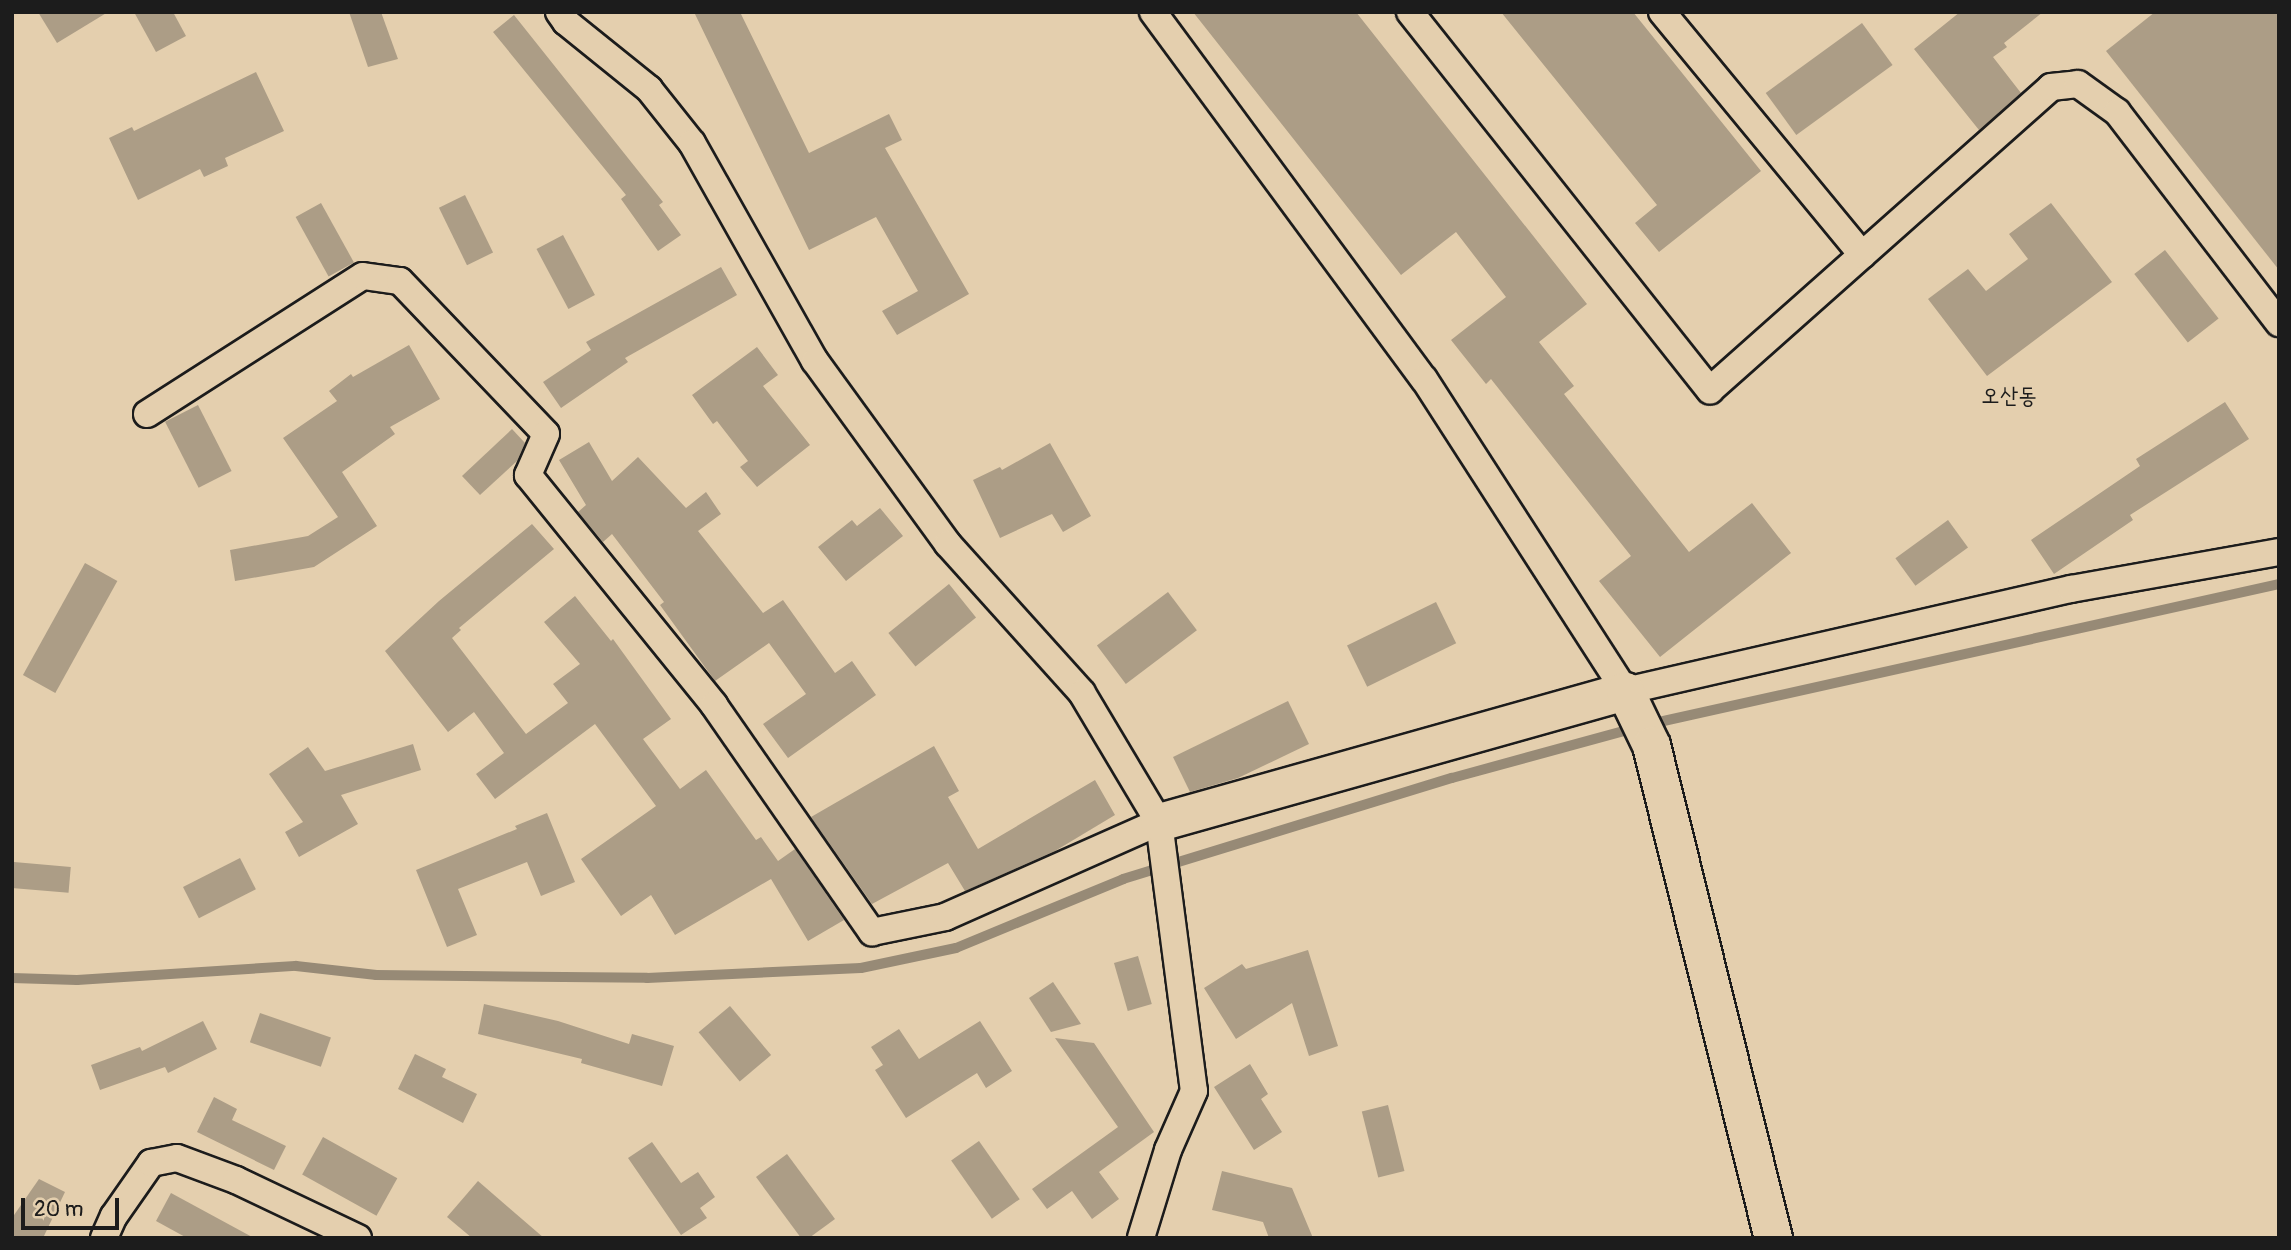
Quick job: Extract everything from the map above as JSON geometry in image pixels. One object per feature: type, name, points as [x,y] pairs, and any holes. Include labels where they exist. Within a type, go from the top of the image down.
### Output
[{"type":"street","points":[[559,12],[566,22],[649,89],[692,142],[815,361],[948,544],[1082,693],[1159,822],[1194,1091],[1168,1150],[1141,1238]]},
{"type":"street","points":[[1153,12],[1424,379],[1630,702],[1651,745],[1773,1238]]},
{"type":"street","points":[[1410,12],[1710,390],[2051,87],[2078,84],[2117,112],[2279,323]]},
{"type":"street","points":[[1662,12],[1862,255]]},
{"type":"street","points":[[147,414],[363,276],[400,281],[546,434],[528,475],[714,705],[872,932],[945,917],[1159,822],[2071,589],[2279,552]]},
{"type":"street","points":[[104,1238],[114,1216],[150,1163],[177,1158],[236,1180],[358,1238]]},
{"type":"building","points":[[38,12],[108,12],[57,43]]},
{"type":"building","points":[[134,12],[173,12],[186,36],[156,52]]},
{"type":"building","points":[[349,12],[381,12],[398,59],[368,67]]},
{"type":"building","points":[[694,12],[740,12],[809,153],[889,114],[902,140],[885,148],[969,294],[897,335],[882,311],[918,291],[876,217],[809,250]]},
{"type":"building","points":[[1193,12],[1356,12],[1587,304],[1539,342],[1574,386],[1564,394],[1689,552],[1752,503],[1791,553],[1660,657],[1599,581],[1631,556],[1491,379],[1486,384],[1451,340],[1506,297],[1456,232],[1401,275]]},
{"type":"building","points":[[1501,12],[1633,12],[1761,171],[1659,252],[1635,223],[1657,205]]},
{"type":"building","points":[[1960,12],[2043,12],[2004,43],[2007,47],[1993,57],[2021,93],[1979,130],[1914,49]]},
{"type":"building","points":[[2155,12],[2279,12],[2279,270],[2106,51]]},
{"type":"building","points":[[514,15],[663,202],[659,205],[681,235],[658,251],[621,199],[626,195],[493,32]]},
{"type":"building","points":[[1862,23],[1893,65],[1796,135],[1766,93]]},
{"type":"building","points":[[256,72],[284,131],[225,158],[228,166],[204,177],[200,169],[138,200],[109,138],[132,127],[134,131]]},
{"type":"building","points":[[465,195],[493,253],[467,265],[439,208]]},
{"type":"building","points":[[321,203],[354,262],[329,277],[296,217]]},
{"type":"building","points":[[2051,203],[2112,282],[1987,376],[1928,299],[1968,269],[1986,291],[2028,259],[2009,234]]},
{"type":"building","points":[[563,235],[595,295],[568,309],[537,249]]},
{"type":"building","points":[[2165,250],[2219,319],[2188,343],[2134,274]]},
{"type":"building","points":[[721,267],[737,295],[625,358],[628,362],[561,408],[543,382],[591,350],[586,342]]},
{"type":"building","points":[[409,345],[440,399],[390,427],[395,434],[342,472],[377,526],[314,567],[235,581],[230,550],[308,536],[338,517],[283,438],[337,401],[329,391],[351,374],[353,377]]},
{"type":"building","points":[[757,347],[778,375],[763,386],[810,445],[757,487],[740,467],[748,461],[717,421],[713,424],[692,395]]},
{"type":"building","points":[[2225,402],[2249,439],[2130,515],[2133,520],[2054,574],[2031,540],[2140,466],[2136,459]]},
{"type":"building","points":[[198,405],[232,471],[199,488],[165,422]]},
{"type":"building","points":[[512,429],[525,443],[517,461],[480,495],[462,476]]},
{"type":"building","points":[[589,442],[612,481],[638,457],[686,508],[706,492],[721,514],[698,531],[763,613],[783,600],[835,673],[852,661],[876,695],[788,758],[763,724],[806,694],[769,643],[715,681],[660,605],[664,602],[612,534],[603,542],[578,512],[586,505],[559,460]]},
{"type":"building","points":[[1050,443],[1091,516],[1063,532],[1052,514],[1000,538],[973,480],[1000,467],[1002,470]]},
{"type":"building","points":[[880,508],[903,536],[846,581],[818,547],[852,520],[857,526]]},
{"type":"building","points":[[1948,520],[1968,548],[1915,586],[1895,558]]},
{"type":"building","points":[[532,524],[554,549],[459,628],[461,630],[452,638],[526,734],[568,703],[553,684],[580,664],[544,622],[575,596],[611,641],[613,639],[671,719],[643,739],[680,789],[706,770],[756,840],[761,837],[778,861],[795,849],[844,920],[808,941],[771,879],[675,935],[651,895],[621,916],[581,859],[656,806],[595,724],[495,799],[476,774],[504,753],[474,712],[448,732],[385,651],[439,601]]},
{"type":"building","points":[[85,563],[117,581],[55,693],[23,675]]},
{"type":"building","points":[[949,584],[976,617],[915,667],[888,633]]},
{"type":"building","points":[[1168,592],[1197,630],[1126,684],[1097,646]]},
{"type":"building","points":[[1436,602],[1456,643],[1367,687],[1347,645]]},
{"type":"building","points":[[1288,701],[1309,744],[1238,778],[1190,792],[1173,757]]},
{"type":"building","points":[[413,744],[421,770],[341,795],[358,824],[299,857],[285,832],[303,822],[269,774],[308,747],[325,771]]},
{"type":"building","points":[[934,746],[959,791],[948,797],[978,849],[1095,780],[1115,815],[1055,851],[965,891],[948,863],[872,904],[811,817]]},
{"type":"building","points":[[547,813],[575,882],[541,896],[527,862],[458,889],[477,935],[447,947],[416,870],[517,829],[515,826]]},
{"type":"building","points":[[240,858],[256,889],[199,918],[183,887]]},
{"type":"building","points":[[14,862],[71,867],[69,893],[12,888]]},
{"type":"building","points":[[1308,950],[1338,1046],[1309,1056],[1292,1003],[1236,1039],[1204,988],[1242,964],[1246,969]]},
{"type":"building","points":[[1138,956],[1152,1004],[1128,1011],[1114,963]]},
{"type":"building","points":[[1053,982],[1081,1024],[1051,1032],[1029,998]]},
{"type":"building","points":[[484,1004],[558,1021],[629,1044],[632,1034],[674,1046],[662,1086],[581,1063],[582,1059],[478,1034]]},
{"type":"building","points":[[730,1006],[771,1055],[740,1081],[699,1032]]},
{"type":"building","points":[[260,1013],[331,1037],[321,1067],[250,1042]]},
{"type":"building","points":[[203,1021],[217,1049],[168,1073],[165,1067],[100,1090],[91,1065],[140,1047],[142,1051]]},
{"type":"building","points":[[980,1021],[1012,1071],[986,1088],[977,1073],[906,1118],[875,1070],[883,1065],[871,1047],[899,1029],[919,1059]]},
{"type":"building","points":[[1055,1038],[1094,1043],[1154,1132],[1099,1172],[1119,1199],[1092,1219],[1072,1191],[1047,1209],[1032,1189],[1118,1127]]},
{"type":"building","points":[[415,1054],[446,1069],[442,1077],[477,1094],[463,1123],[398,1089]]},
{"type":"building","points":[[1250,1064],[1268,1094],[1261,1099],[1282,1132],[1254,1150],[1214,1087]]},
{"type":"building","points":[[214,1097],[237,1109],[232,1120],[286,1146],[274,1170],[197,1132]]},
{"type":"building","points":[[1388,1105],[1404,1171],[1378,1178],[1362,1112]]},
{"type":"building","points":[[323,1137],[397,1178],[376,1216],[302,1175]]},
{"type":"building","points":[[979,1141],[1020,1199],[992,1219],[951,1161]]},
{"type":"building","points":[[652,1142],[681,1183],[698,1172],[715,1197],[700,1208],[707,1218],[681,1235],[628,1158]]},
{"type":"building","points":[[787,1154],[835,1219],[809,1238],[801,1238],[756,1177]]},
{"type":"building","points":[[1222,1171],[1292,1188],[1313,1238],[1269,1238],[1263,1222],[1212,1210]]},
{"type":"building","points":[[39,1179],[65,1192],[43,1238],[12,1238],[12,1218]]},
{"type":"building","points":[[478,1181],[544,1238],[472,1238],[447,1217]]},
{"type":"building","points":[[171,1193],[254,1238],[187,1238],[156,1221]]},
{"type":"waterway","points":[[1650,724],[2279,584]]},
{"type":"waterway","points":[[12,978],[77,980],[296,966],[376,975],[647,978],[861,968],[956,948],[1123,879],[1452,778],[1635,728]]},
{"type":"district","name":"오산동","points":[[2009,396]]}]
